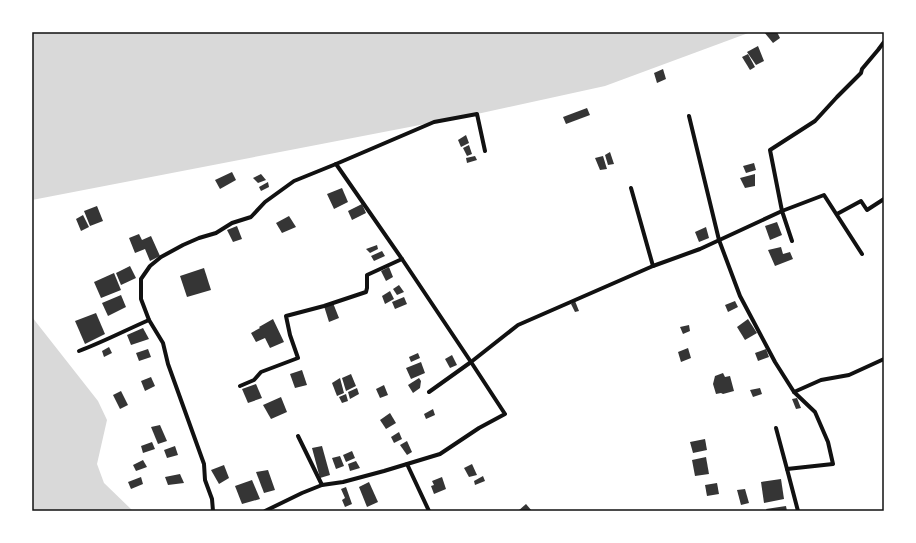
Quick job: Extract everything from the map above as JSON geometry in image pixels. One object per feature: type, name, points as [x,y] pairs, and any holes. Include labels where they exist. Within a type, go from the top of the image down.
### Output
[{"type":"street","points":[[792,241],[782,211],[770,150],[814,121],[861,73],[862,69],[884,42]]},
{"type":"street","points":[[213,511],[212,499],[205,480],[204,464],[168,364],[163,343],[149,320],[141,299],[141,279],[150,266],[161,257],[183,245],[216,233],[232,223],[251,217],[265,202],[294,181],[434,122],[477,114],[486,151]]},
{"type":"street","points":[[689,116],[719,240],[740,296],[775,362],[794,392],[815,412],[828,442],[833,464],[787,469]]},
{"type":"street","points":[[265,511],[322,485],[343,482],[440,454],[479,428],[505,414],[402,259],[336,164]]},
{"type":"street","points":[[630,188],[653,266]]},
{"type":"street","points":[[429,392],[471,362],[518,325],[653,266],[700,249],[782,211],[824,195],[862,254]]},
{"type":"street","points":[[837,214],[861,201],[867,210],[884,199]]},
{"type":"street","points":[[240,386],[254,380],[261,372],[298,358],[286,316],[366,292],[368,288],[367,275],[402,259]]},
{"type":"street","points":[[79,351],[98,344],[149,320]]},
{"type":"street","points":[[794,392],[821,380],[849,375],[884,359]]},
{"type":"street","points":[[776,428],[798,511]]},
{"type":"street","points":[[298,436],[322,485]]},
{"type":"street","points":[[407,464],[429,511]]},
{"type":"shaded area","points":[[32,32],[751,32],[605,86],[477,114],[32,200]]},
{"type":"shaded area","points":[[32,317],[98,401],[107,420],[97,464],[104,483],[133,511],[32,511]]},
{"type":"building","points":[[764,32],[777,32],[780,38],[773,43]]},
{"type":"building","points":[[758,46],[764,61],[756,65],[747,52]]},
{"type":"building","points":[[748,54],[755,67],[750,70],[742,57]]},
{"type":"building","points":[[663,69],[666,79],[657,83],[654,73]]},
{"type":"building","points":[[587,108],[590,115],[566,124],[563,117]]},
{"type":"building","points":[[466,135],[469,143],[461,147],[458,140]]},
{"type":"building","points":[[469,145],[472,154],[467,156],[463,148]]},
{"type":"building","points":[[610,152],[614,164],[608,165],[605,155]]},
{"type":"building","points":[[475,156],[477,160],[467,163],[466,158]]},
{"type":"building","points":[[603,156],[607,169],[600,170],[595,158]]},
{"type":"building","points":[[754,163],[756,170],[746,173],[743,166]]},
{"type":"building","points":[[232,172],[236,180],[220,189],[215,180]]},
{"type":"building","points":[[261,174],[266,180],[258,183],[253,178]]},
{"type":"building","points":[[755,174],[755,186],[745,188],[740,178]]},
{"type":"building","points":[[268,182],[269,187],[261,191],[259,187]]},
{"type":"building","points":[[342,188],[348,202],[334,209],[327,194]]},
{"type":"building","points":[[362,204],[366,213],[352,220],[348,211]]},
{"type":"building","points":[[97,206],[103,221],[90,226],[84,211]]},
{"type":"building","points":[[83,215],[89,227],[81,231],[76,219]]},
{"type":"building","points":[[289,216],[296,227],[282,233],[276,223]]},
{"type":"building","points":[[777,222],[782,235],[770,240],[765,226]]},
{"type":"building","points":[[237,226],[242,239],[233,242],[227,230]]},
{"type":"building","points":[[706,227],[709,238],[699,242],[695,232]]},
{"type":"building","points":[[139,234],[142,240],[151,236],[160,256],[150,261],[145,249],[135,253],[129,238]]},
{"type":"building","points":[[377,245],[378,249],[370,253],[366,249]]},
{"type":"building","points":[[781,247],[783,254],[790,252],[793,259],[775,266],[768,250]]},
{"type":"building","points":[[382,251],[385,256],[374,261],[371,256]]},
{"type":"building","points":[[130,266],[136,278],[121,285],[116,273]]},
{"type":"building","points":[[389,267],[393,277],[386,281],[381,271]]},
{"type":"building","points":[[204,268],[211,290],[187,297],[180,276]]},
{"type":"building","points":[[114,273],[121,290],[101,298],[94,282]]},
{"type":"building","points":[[399,285],[404,292],[397,295],[393,289]]},
{"type":"building","points":[[390,291],[394,299],[385,304],[382,296]]},
{"type":"building","points":[[121,295],[126,307],[108,316],[102,303]]},
{"type":"building","points":[[404,297],[407,304],[395,309],[392,302]]},
{"type":"building","points":[[575,301],[579,311],[575,312],[571,304]]},
{"type":"building","points":[[735,301],[738,307],[728,312],[725,305]]},
{"type":"building","points":[[333,303],[339,318],[329,322],[324,306]]},
{"type":"building","points":[[96,313],[105,334],[85,344],[75,321]]},
{"type":"building","points":[[273,319],[284,342],[270,348],[265,338],[256,342],[251,333]]},
{"type":"building","points":[[748,319],[757,333],[745,340],[737,327]]},
{"type":"building","points":[[689,325],[690,331],[683,334],[680,327]]},
{"type":"building","points":[[143,328],[149,339],[131,345],[127,335]]},
{"type":"building","points":[[109,347],[112,353],[104,357],[102,351]]},
{"type":"building","points":[[688,348],[691,358],[681,362],[678,352]]},
{"type":"building","points":[[148,349],[151,357],[139,361],[136,353]]},
{"type":"building","points":[[766,349],[769,357],[758,361],[755,353]]},
{"type":"building","points":[[418,353],[420,358],[411,362],[409,357]]},
{"type":"building","points":[[452,355],[457,365],[450,368],[445,359]]},
{"type":"building","points":[[421,362],[425,373],[411,379],[406,368]]},
{"type":"building","points":[[302,370],[307,385],[295,388],[290,374]]},
{"type":"building","points":[[723,373],[725,377],[730,376],[734,391],[716,394],[713,384],[715,376]]},
{"type":"building","points":[[351,374],[356,386],[346,391],[342,378]]},
{"type":"building","points":[[151,377],[155,386],[145,391],[141,381]]},
{"type":"building","points":[[340,378],[344,393],[337,396],[332,383]]},
{"type":"building","points":[[419,378],[421,381],[420,388],[413,393],[408,385]]},
{"type":"building","points":[[256,384],[262,398],[248,403],[242,389]]},
{"type":"building","points":[[384,385],[388,395],[380,398],[376,389]]},
{"type":"building","points":[[357,388],[359,394],[350,399],[348,392]]},
{"type":"building","points":[[760,388],[762,394],[753,397],[750,390]]},
{"type":"building","points":[[121,391],[128,405],[120,409],[113,395]]},
{"type":"building","points":[[346,394],[348,401],[342,403],[339,397]]},
{"type":"building","points":[[281,397],[287,412],[271,419],[263,405]]},
{"type":"building","points":[[797,398],[801,408],[796,409],[792,399]]},
{"type":"building","points":[[433,409],[435,415],[426,419],[424,414]]},
{"type":"building","points":[[390,413],[396,423],[386,429],[380,420]]},
{"type":"building","points":[[160,425],[167,441],[158,444],[151,427]]},
{"type":"building","points":[[399,432],[402,439],[394,443],[391,437]]},
{"type":"building","points":[[705,439],[707,450],[693,453],[690,442]]},
{"type":"building","points":[[407,441],[412,452],[407,455],[400,445]]},
{"type":"building","points":[[152,442],[155,449],[143,453],[141,446]]},
{"type":"building","points":[[175,446],[178,455],[167,458],[164,450]]},
{"type":"building","points":[[322,446],[330,475],[320,478],[312,448]]},
{"type":"building","points":[[352,451],[355,458],[346,462],[343,455]]},
{"type":"building","points":[[340,456],[344,466],[336,469],[332,458]]},
{"type":"building","points":[[706,457],[709,474],[695,476],[692,460]]},
{"type":"building","points":[[143,460],[147,467],[136,471],[133,465]]},
{"type":"building","points":[[356,461],[360,468],[350,471],[348,464]]},
{"type":"building","points":[[472,464],[477,475],[469,477],[464,468]]},
{"type":"building","points":[[224,465],[229,478],[219,484],[211,470]]},
{"type":"building","points":[[268,470],[275,490],[264,493],[256,472]]},
{"type":"building","points":[[180,474],[184,483],[168,485],[165,477]]},
{"type":"building","points":[[483,476],[485,481],[475,485],[474,481]]},
{"type":"building","points":[[141,477],[143,484],[131,489],[128,482]]},
{"type":"building","points":[[442,477],[446,489],[434,494],[431,486],[434,485],[432,481]]},
{"type":"building","points":[[781,479],[784,499],[764,503],[761,482]]},
{"type":"building","points":[[252,480],[260,499],[242,504],[235,486]]},
{"type":"building","points":[[369,482],[378,502],[367,507],[359,487]]},
{"type":"building","points":[[717,483],[719,494],[707,496],[705,485]]},
{"type":"building","points":[[346,487],[352,504],[345,507],[342,500],[345,498],[341,489]]},
{"type":"building","points":[[745,489],[749,503],[741,505],[737,490]]},
{"type":"building","points":[[526,504],[532,511],[518,511]]},
{"type":"building","points":[[786,506],[787,511],[767,511],[766,509]]}]
